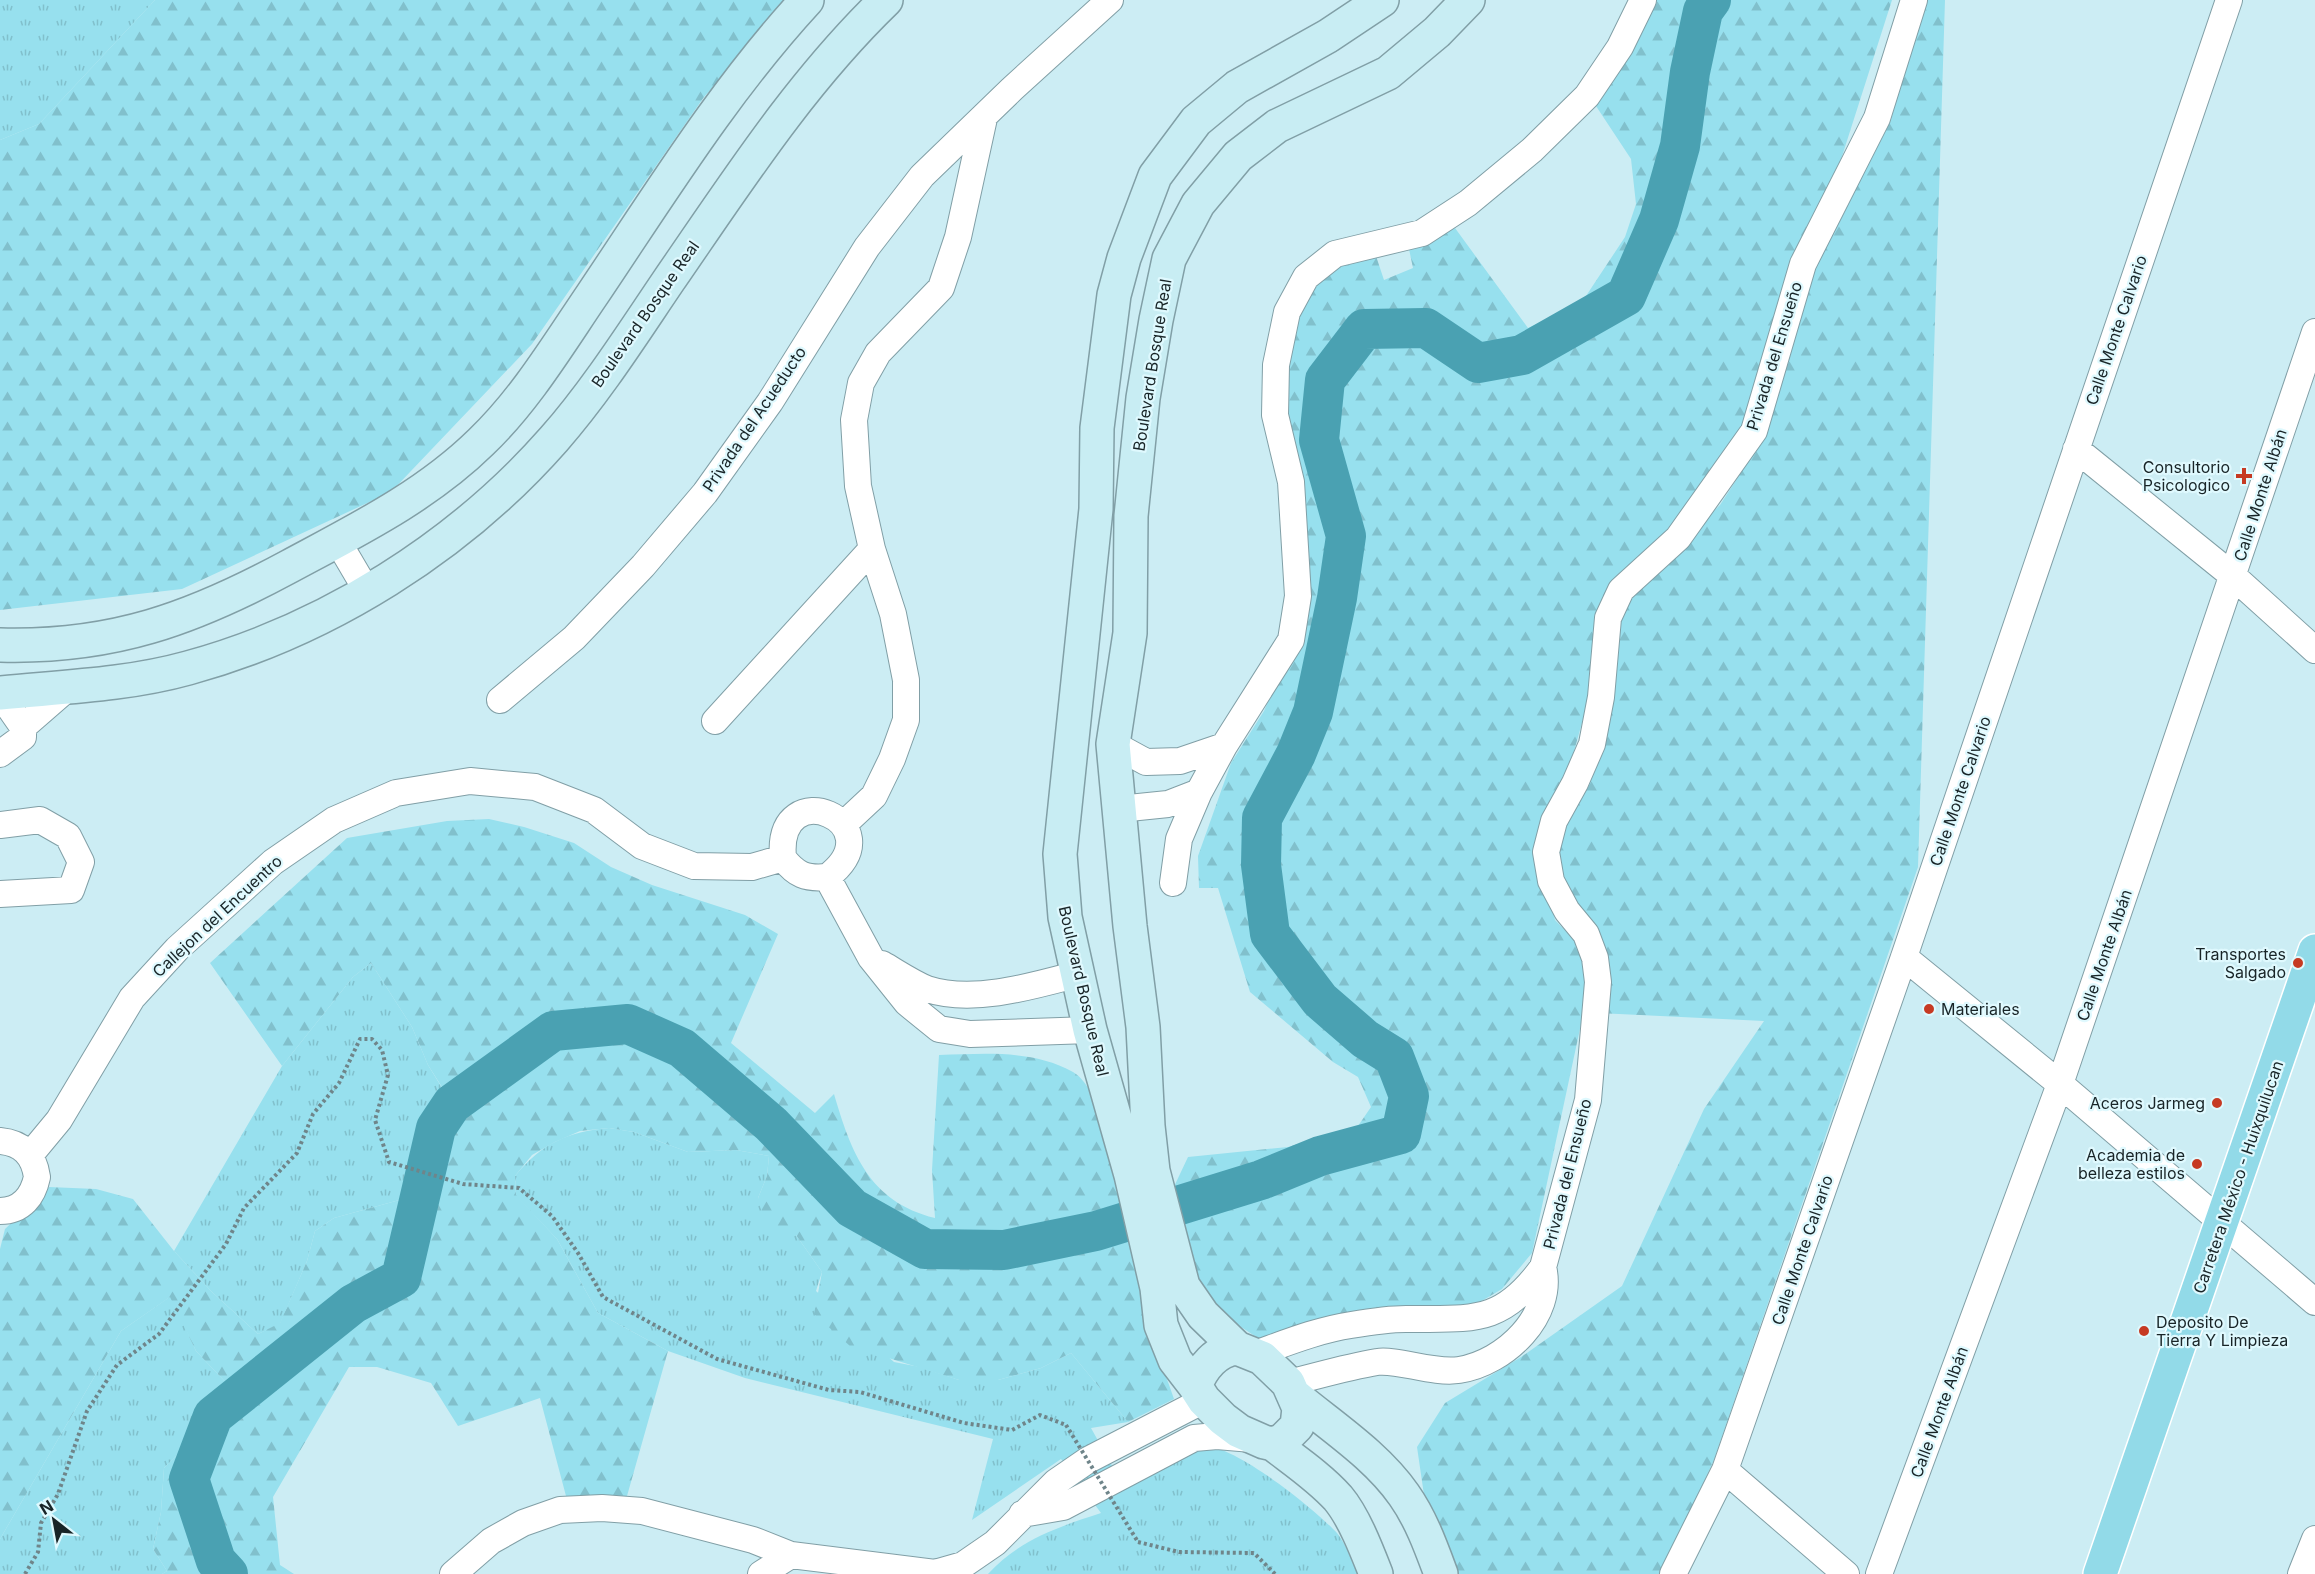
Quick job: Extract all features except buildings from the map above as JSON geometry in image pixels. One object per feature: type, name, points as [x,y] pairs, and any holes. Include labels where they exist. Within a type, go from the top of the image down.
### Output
[{"type":"main road","name":"Carretera México - Huixquilucan","points":[[2100,1574],[2315,951]]},
{"type":"street","points":[[0,645],[105,640],[173,621],[240,593],[391,511],[438,479],[481,443],[504,418],[566,334],[721,102],[807,0]]},
{"type":"street","name":"Boulevard Bosque Real","points":[[0,693],[102,684],[187,669],[264,642],[367,591],[457,533],[555,438],[648,311],[768,136],[855,30],[886,0]]},
{"type":"street","name":"Privada del Acueducto","points":[[500,700],[574,638],[643,566],[705,493],[770,402],[867,247],[922,176],[1012,89],[1110,0]]},
{"type":"street","name":"Boulevard Bosque Real","points":[[1199,1393],[1175,1360],[1161,1325],[1170,1287],[1142,1173],[1090,1030],[1065,917],[1060,854],[1096,509],[1097,428],[1114,295],[1124,258],[1155,176],[1196,121],[1222,96],[1328,36],[1382,0]]},
{"type":"street","name":"Boulevard Bosque Real","points":[[1142,1173],[1143,1027],[1113,744],[1130,633],[1131,516],[1143,398],[1169,259],[1198,204],[1253,143],[1277,126],[1388,73],[1437,32],[1468,0]]},
{"type":"street","points":[[1173,883],[1179,839],[1199,792],[1224,746],[1291,640],[1298,596],[1291,482],[1275,416],[1276,365],[1287,312],[1306,277],[1335,254],[1422,233],[1478,195],[1532,150],[1587,96],[1620,47],[1643,0]]},
{"type":"street","name":"Privada del Ensueño","points":[[1246,1351],[1330,1330],[1374,1322],[1406,1319],[1466,1320],[1493,1312],[1514,1300],[1530,1286],[1544,1267],[1588,1100],[1598,981],[1594,958],[1586,934],[1567,911],[1551,881],[1546,852],[1554,821],[1575,783],[1592,744],[1600,697],[1608,618],[1621,590],[1678,538],[1754,431],[1803,264],[1877,118],[1914,0]]},
{"type":"street","name":"Calle Monte Calvario","points":[[1673,1574],[1725,1470],[1904,957],[2229,0]]},
{"type":"street","points":[[844,824],[874,796],[892,759],[906,720],[906,680],[893,614],[872,549],[858,486],[854,420],[861,383],[878,354],[941,288],[958,237],[984,118]]},
{"type":"street","name":"Calle Monte Albán","points":[[1879,1574],[2060,1084],[2315,332]]},
{"type":"street","points":[[2076,449],[2233,576],[2315,650]]},
{"type":"street","points":[[1096,509],[1131,516]]},
{"type":"street","points":[[337,540],[367,591]]},
{"type":"street","points":[[715,721],[872,549]]},
{"type":"street","points":[[22,727],[69,687]]},
{"type":"street","points":[[0,693],[22,727],[23,737],[0,754]]},
{"type":"street","points":[[1113,744],[1146,762],[1180,761],[1224,746]]},
{"type":"street","name":"Callejon del Encuentro","points":[[30,1155],[60,1120],[132,998],[177,949],[273,862],[334,820],[396,793],[470,781],[535,787],[594,810],[642,846],[694,866],[752,867],[783,858]]},
{"type":"street","points":[[1119,809],[1168,804],[1199,792]]},
{"type":"street","points":[[808,811],[828,812],[844,824],[850,844],[844,864],[827,877],[810,879],[794,872],[783,858],[782,838],[786,830],[791,821],[808,811]]},
{"type":"street","points":[[0,825],[40,820],[68,836],[81,862],[71,890],[0,894]]},
{"type":"street","points":[[827,877],[871,958],[907,1003],[939,1029],[970,1034],[1090,1030]]},
{"type":"street","points":[[1904,957],[2060,1084],[2315,1302]]},
{"type":"street","points":[[871,958],[927,989],[963,993],[1014,991],[1078,974]]},
{"type":"street","points":[[989,992],[993,1033]]},
{"type":"street","points":[[0,1141],[21,1147],[30,1155],[37,1177],[34,1189],[19,1207],[0,1211]]},
{"type":"street","name":"Privada del Ensueño","points":[[1291,1389],[1380,1361],[1424,1369],[1459,1370],[1482,1363],[1504,1351],[1524,1333],[1539,1310],[1547,1282],[1544,1267]]},
{"type":"street","name":"Boulevard Bosque Real","points":[[1170,1287],[1246,1351]]},
{"type":"street","points":[[1374,1322],[1385,1334],[1387,1349],[1380,1361]]},
{"type":"street","points":[[453,1574],[491,1541],[523,1523],[560,1510],[602,1508],[642,1511],[753,1540],[791,1555],[935,1573],[963,1565],[995,1544],[1056,1482],[1199,1393],[1207,1364],[1222,1352],[1246,1351],[1262,1358],[1291,1389],[1371,1458],[1404,1495],[1426,1534],[1441,1574]]},
{"type":"street","points":[[1022,1514],[1063,1507],[1194,1438],[1217,1436],[1264,1441],[1292,1434],[1297,1426],[1299,1408],[1291,1389]]},
{"type":"street","points":[[1199,1393],[1223,1419],[1264,1441],[1313,1474],[1339,1500],[1365,1547],[1376,1574]]},
{"type":"street","points":[[1725,1470],[1846,1574]]},
{"type":"street","points":[[2301,1574],[2315,1539]]},
{"type":"street","points":[[761,1574],[791,1555]]},
{"type":"path","points":[[25,1574],[38,1552],[41,1523],[58,1494],[87,1411],[117,1365],[159,1334],[226,1244],[244,1208],[297,1153],[313,1114],[339,1083],[360,1040],[372,1039],[382,1050],[388,1075],[375,1120],[389,1162],[463,1184],[519,1188],[552,1216],[578,1253],[603,1297],[717,1359],[830,1390],[860,1392],[964,1423],[1012,1430],[1040,1415],[1066,1425],[1138,1542],[1179,1552],[1254,1553],[1275,1574]]},
{"type":"green space","points":[[0,0],[155,0],[39,124],[0,140]]},
{"type":"green space","points":[[155,0],[792,0],[704,97],[532,344],[391,492],[182,589],[0,610],[0,140],[39,124]]},
{"type":"green space","points":[[1653,0],[1892,0],[1829,197],[1749,426],[1598,621],[1592,687],[1571,762],[1539,854],[1555,920],[1580,946],[1590,982],[1532,1253],[1502,1289],[1463,1312],[1264,1342],[1212,1308],[1187,1263],[1171,1193],[1188,1157],[1288,1147],[1358,1126],[1371,1107],[1358,1077],[1333,1062],[1250,992],[1218,888],[1199,888],[1198,856],[1231,763],[1264,711],[1307,610],[1304,479],[1281,400],[1300,296],[1334,263],[1376,256],[1384,280],[1413,268],[1409,249],[1455,228],[1528,328],[1582,302],[1625,237],[1636,204],[1631,159],[1594,103]]},
{"type":"green space","points":[[1923,0],[1945,0],[1918,867],[1714,1460],[1661,1574],[1454,1574],[1454,1566],[1424,1495],[1417,1447],[1445,1403],[1521,1357],[1622,1286],[1704,1109],[1764,1021],[1598,1013],[1556,863],[1616,616],[1639,578],[1666,557],[1720,505],[1757,448],[1810,279],[1891,120]]},
{"type":"green space","points":[[489,819],[524,827],[574,843],[611,867],[652,885],[745,915],[778,934],[731,1043],[815,1113],[834,1094],[848,1136],[866,1172],[894,1200],[912,1210],[935,1218],[932,1170],[939,1055],[1024,1056],[1073,1072],[1089,1089],[1102,1117],[1114,1155],[1125,1197],[1154,1343],[1174,1399],[1128,1422],[1071,1353],[1041,1368],[998,1380],[959,1380],[850,1346],[814,1314],[822,1272],[796,1235],[779,1241],[765,1223],[758,1198],[767,1176],[769,1156],[736,1150],[688,1152],[634,1132],[609,1128],[580,1131],[532,1155],[515,1176],[516,1195],[557,1239],[598,1313],[668,1351],[627,1496],[566,1496],[540,1398],[458,1426],[431,1383],[377,1367],[349,1367],[273,1497],[280,1565],[294,1574],[162,1574],[167,1571],[153,1549],[161,1512],[164,1468],[195,1438],[233,1390],[196,1351],[170,1297],[121,1331],[0,1539],[0,1249],[5,1229],[49,1187],[96,1189],[133,1199],[174,1251],[212,1292],[258,1334],[280,1323],[307,1261],[315,1231],[334,1218],[414,1196],[436,1128],[452,1103],[428,1065],[412,1027],[371,963],[353,977],[282,1066],[210,963],[347,838],[447,821]]},
{"type":"green space","points":[[371,963],[412,1027],[428,1065],[452,1104],[436,1128],[414,1196],[334,1218],[315,1231],[307,1261],[280,1324],[258,1334],[212,1292],[174,1251],[282,1066],[353,977]]},
{"type":"green space","points":[[609,1128],[634,1132],[688,1152],[736,1150],[769,1156],[767,1176],[758,1198],[796,1235],[822,1272],[816,1291],[894,1362],[920,1367],[959,1380],[998,1380],[1041,1368],[1071,1353],[1128,1422],[1091,1428],[1125,1489],[1190,1449],[1200,1446],[1214,1447],[1251,1465],[1272,1479],[1327,1523],[1340,1537],[1358,1574],[988,1574],[1026,1543],[1055,1529],[1101,1513],[1061,1459],[972,1520],[993,1439],[745,1378],[668,1351],[598,1313],[557,1239],[516,1196],[515,1176],[535,1155],[556,1141],[580,1133]]},
{"type":"green space","points":[[171,1296],[196,1351],[233,1390],[195,1438],[164,1468],[161,1512],[153,1549],[167,1571],[162,1574],[0,1574],[0,1539],[121,1331]]},
{"type":"waterway","points":[[228,1574],[216,1561],[189,1479],[213,1416],[353,1304],[401,1278],[436,1128],[452,1104],[553,1031],[628,1024],[682,1048],[771,1124],[852,1208],[925,1249],[1004,1250],[1096,1231],[1261,1180],[1320,1156],[1401,1134],[1409,1096],[1394,1057],[1365,1039],[1320,1000],[1270,934],[1261,865],[1262,818],[1296,754],[1313,712],[1337,598],[1346,536],[1319,440],[1325,380],[1364,329],[1426,328],[1478,363],[1522,355],[1626,296],[1659,220],[1680,146],[1690,72],[1703,11],[1711,0]]},
{"type":"place","name":"Consultorio Psicologico","points":[[2244,476]]},
{"type":"place","name":"Transportes Salgado","points":[[2298,963]]},
{"type":"place","name":"Materiales","points":[[1929,1009]]},
{"type":"place","name":"Aceros Jarmeg","points":[[2217,1103]]},
{"type":"place","name":"Academia de belleza estilos","points":[[2197,1164]]},
{"type":"place","name":"Deposito De Tierra Y Limpieza","points":[[2144,1331]]}]
